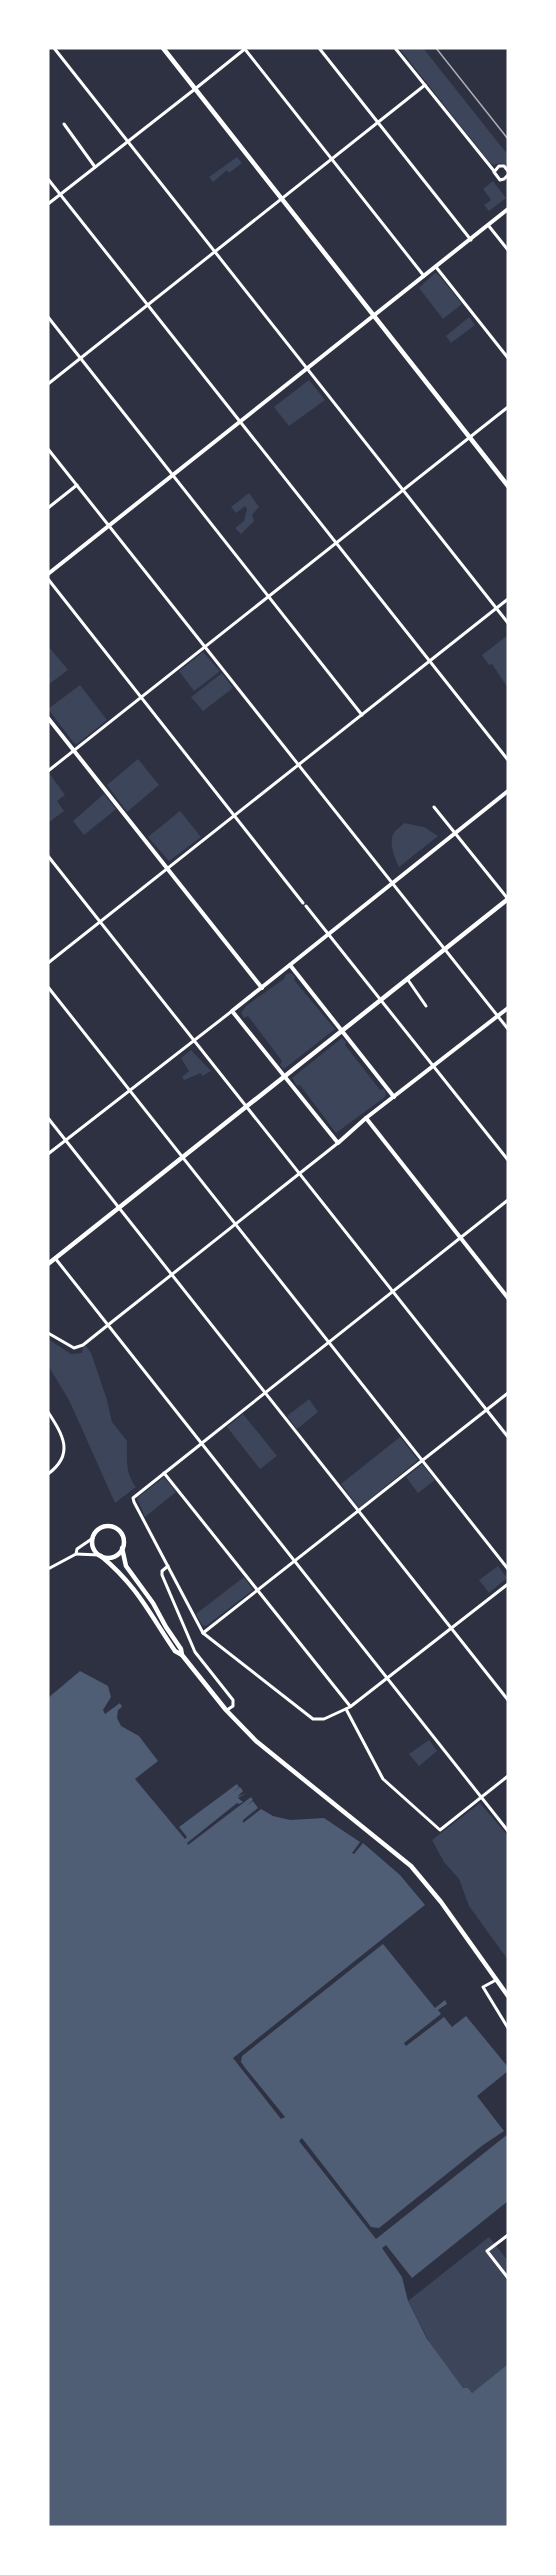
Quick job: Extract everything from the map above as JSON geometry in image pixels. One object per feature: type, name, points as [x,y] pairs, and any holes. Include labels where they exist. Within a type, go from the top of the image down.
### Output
[{"type":"main road","points":[[163,48],[508,486]]},
{"type":"main road","points":[[48,574],[508,209]]},
{"type":"main road","points":[[48,718],[262,988]]},
{"type":"main road","points":[[508,791],[232,1011],[338,1143],[366,1118],[508,1008]]},
{"type":"main road","points":[[48,1264],[508,899]]},
{"type":"main road","points":[[290,965],[394,1097]]},
{"type":"main road","points":[[366,1118],[508,1298]]},
{"type":"main road","points":[[182,1656],[181,1649],[153,1602],[126,1566],[122,1536],[113,1527],[101,1528],[93,1538],[93,1546],[100,1556],[123,1574],[139,1594],[175,1651],[182,1656],[226,1710],[286,1766],[404,1860],[441,1902],[508,1996]]},
{"type":"main road","points":[[100,1556],[113,1557],[122,1548]]},
{"type":"street","points":[[54,48],[508,623]]},
{"type":"street","points":[[48,204],[245,48],[424,276]]},
{"type":"street","points":[[319,48],[471,240]]},
{"type":"street","points":[[395,48],[494,171],[494,176],[500,180],[504,179],[508,173],[501,165],[494,171]]},
{"type":"street","points":[[48,384],[425,86]]},
{"type":"street","points":[[64,124],[96,167]]},
{"type":"street","points":[[48,179],[508,760]]},
{"type":"street","points":[[488,225],[508,250]]},
{"type":"street","points":[[436,267],[508,358]]},
{"type":"street","points":[[48,317],[362,715]]},
{"type":"street","points":[[48,771],[508,407]]},
{"type":"street","points":[[48,450],[508,1029]]},
{"type":"street","points":[[48,508],[77,485]]},
{"type":"street","points":[[48,579],[508,1160]]},
{"type":"street","points":[[48,963],[508,599]]},
{"type":"street","points":[[434,807],[508,899]]},
{"type":"street","points":[[48,856],[508,1437]]},
{"type":"street","points":[[408,980],[426,1006]]},
{"type":"street","points":[[48,987],[508,1569]]},
{"type":"street","points":[[48,1154],[232,1011]]},
{"type":"street","points":[[48,1118],[508,1700]]},
{"type":"street","points":[[48,1333],[72,1347],[80,1346],[338,1143]]},
{"type":"street","points":[[508,1200],[133,1498],[203,1633],[260,1679],[318,1721],[350,1707],[508,1584]]},
{"type":"street","points":[[55,1258],[508,1831]]},
{"type":"street","points":[[203,1633],[508,1393]]},
{"type":"street","points":[[48,1412],[62,1436],[64,1450],[58,1465],[48,1474]]},
{"type":"street","points":[[164,1473],[350,1707]]},
{"type":"street","points":[[76,1554],[77,1549],[93,1538]]},
{"type":"street","points":[[48,1563],[50,1568],[76,1554],[100,1556]]},
{"type":"street","points":[[168,1566],[162,1571],[162,1575],[195,1651],[233,1700],[232,1706],[226,1710]]},
{"type":"street","points":[[346,1709],[383,1779],[440,1830],[508,1776]]},
{"type":"street","points":[[496,1980],[483,1987],[508,2028]]},
{"type":"street","points":[[508,2235],[487,2251],[508,2278]]},
{"type":"shaded area","points":[[399,48],[423,48],[508,155],[508,166],[501,163],[493,165],[490,163]]},
{"type":"shaded area","points":[[237,157],[242,163],[229,173],[227,170],[213,182],[209,177]]},
{"type":"shaded area","points":[[493,181],[506,198],[489,211],[484,205],[491,200],[483,189]]},
{"type":"shaded area","points":[[435,273],[462,304],[443,319],[419,288]]},
{"type":"shaded area","points":[[469,317],[475,325],[451,343],[446,336]]},
{"type":"shaded area","points":[[309,380],[325,400],[289,426],[274,407]]},
{"type":"shaded area","points":[[249,493],[259,507],[252,515],[254,521],[241,534],[235,528],[244,521],[247,509],[245,506],[236,513],[231,507]]},
{"type":"shaded area","points":[[508,635],[508,688],[492,664],[489,665],[482,655]]},
{"type":"shaded area","points":[[48,646],[68,670],[48,685]]},
{"type":"shaded area","points":[[203,652],[220,671],[194,691],[179,671]]},
{"type":"shaded area","points":[[222,673],[233,688],[203,711],[191,697]]},
{"type":"shaded area","points":[[80,685],[107,720],[77,744],[48,709]]},
{"type":"shaded area","points":[[138,759],[159,785],[127,812],[107,785]]},
{"type":"shaded area","points":[[49,773],[65,795],[57,801],[64,811],[48,823]]},
{"type":"shaded area","points":[[104,794],[116,809],[84,835],[73,821]]},
{"type":"shaded area","points":[[180,811],[201,837],[169,861],[148,837]]},
{"type":"shaded area","points":[[404,823],[424,827],[438,836],[399,867],[393,850],[392,837]]},
{"type":"shaded area","points":[[291,973],[295,977],[294,980],[335,1029],[284,1069],[280,1065],[282,1061],[248,1016],[244,1018],[241,1013],[246,1006],[284,979],[286,974]]},
{"type":"shaded area","points":[[342,1038],[380,1090],[384,1089],[386,1093],[385,1097],[336,1133],[300,1085],[297,1086],[292,1078]]},
{"type":"shaded area","points":[[191,1050],[211,1071],[202,1076],[201,1073],[184,1080],[182,1077],[189,1071],[181,1058]]},
{"type":"shaded area","points":[[48,1339],[71,1354],[82,1353],[83,1347],[86,1346],[91,1353],[112,1422],[127,1441],[128,1471],[136,1487],[115,1503],[70,1402],[48,1365]]},
{"type":"shaded area","points":[[309,1399],[318,1412],[297,1429],[287,1416]]},
{"type":"shaded area","points":[[243,1414],[277,1456],[260,1469],[227,1427]]},
{"type":"shaded area","points":[[400,1437],[418,1460],[359,1508],[341,1484]]},
{"type":"shaded area","points":[[422,1464],[435,1480],[418,1493],[406,1477]]},
{"type":"shaded area","points":[[164,1477],[176,1492],[145,1517],[137,1498]]},
{"type":"shaded area","points":[[498,1566],[507,1578],[489,1593],[479,1580]]},
{"type":"shaded area","points":[[244,1577],[253,1590],[206,1626],[202,1625],[196,1614]]},
{"type":"shaded area","points":[[80,1671],[108,1686],[111,1697],[103,1710],[105,1714],[120,1703],[122,1707],[118,1710],[117,1718],[121,1726],[139,1736],[158,1761],[135,1779],[185,1839],[187,1837],[179,1827],[237,1784],[239,1787],[233,1792],[240,1787],[243,1791],[237,1797],[246,1793],[238,1798],[243,1802],[237,1803],[187,1843],[188,1845],[251,1797],[253,1800],[247,1805],[253,1801],[258,1808],[243,1820],[243,1823],[261,1809],[273,1816],[290,1820],[324,1818],[360,1842],[352,1853],[354,1854],[363,1843],[400,1875],[425,1905],[233,2058],[281,2119],[285,2117],[241,2062],[242,2056],[383,1944],[435,2008],[445,2000],[447,2004],[438,2010],[441,2014],[404,2043],[406,2046],[444,2017],[452,2027],[466,2016],[508,2067],[508,2071],[477,2096],[504,2131],[483,2145],[379,2228],[371,2227],[302,2138],[299,2141],[376,2239],[508,2134],[508,2201],[412,2278],[386,2245],[382,2248],[402,2277],[408,2301],[427,2339],[463,2388],[468,2388],[472,2393],[508,2364],[508,2527],[48,2527],[48,1698]]},
{"type":"shaded area","points":[[429,1740],[437,1751],[419,1766],[409,1754]]},
{"type":"shaded area","points":[[480,1803],[508,1836],[508,1960],[469,1906],[459,1879],[444,1862],[432,1840]]},
{"type":"shaded area","points":[[489,2237],[508,2261],[508,2364],[472,2393],[463,2388],[435,2353],[408,2301]]},
{"type":"railway","points":[[436,48],[508,139]]}]
